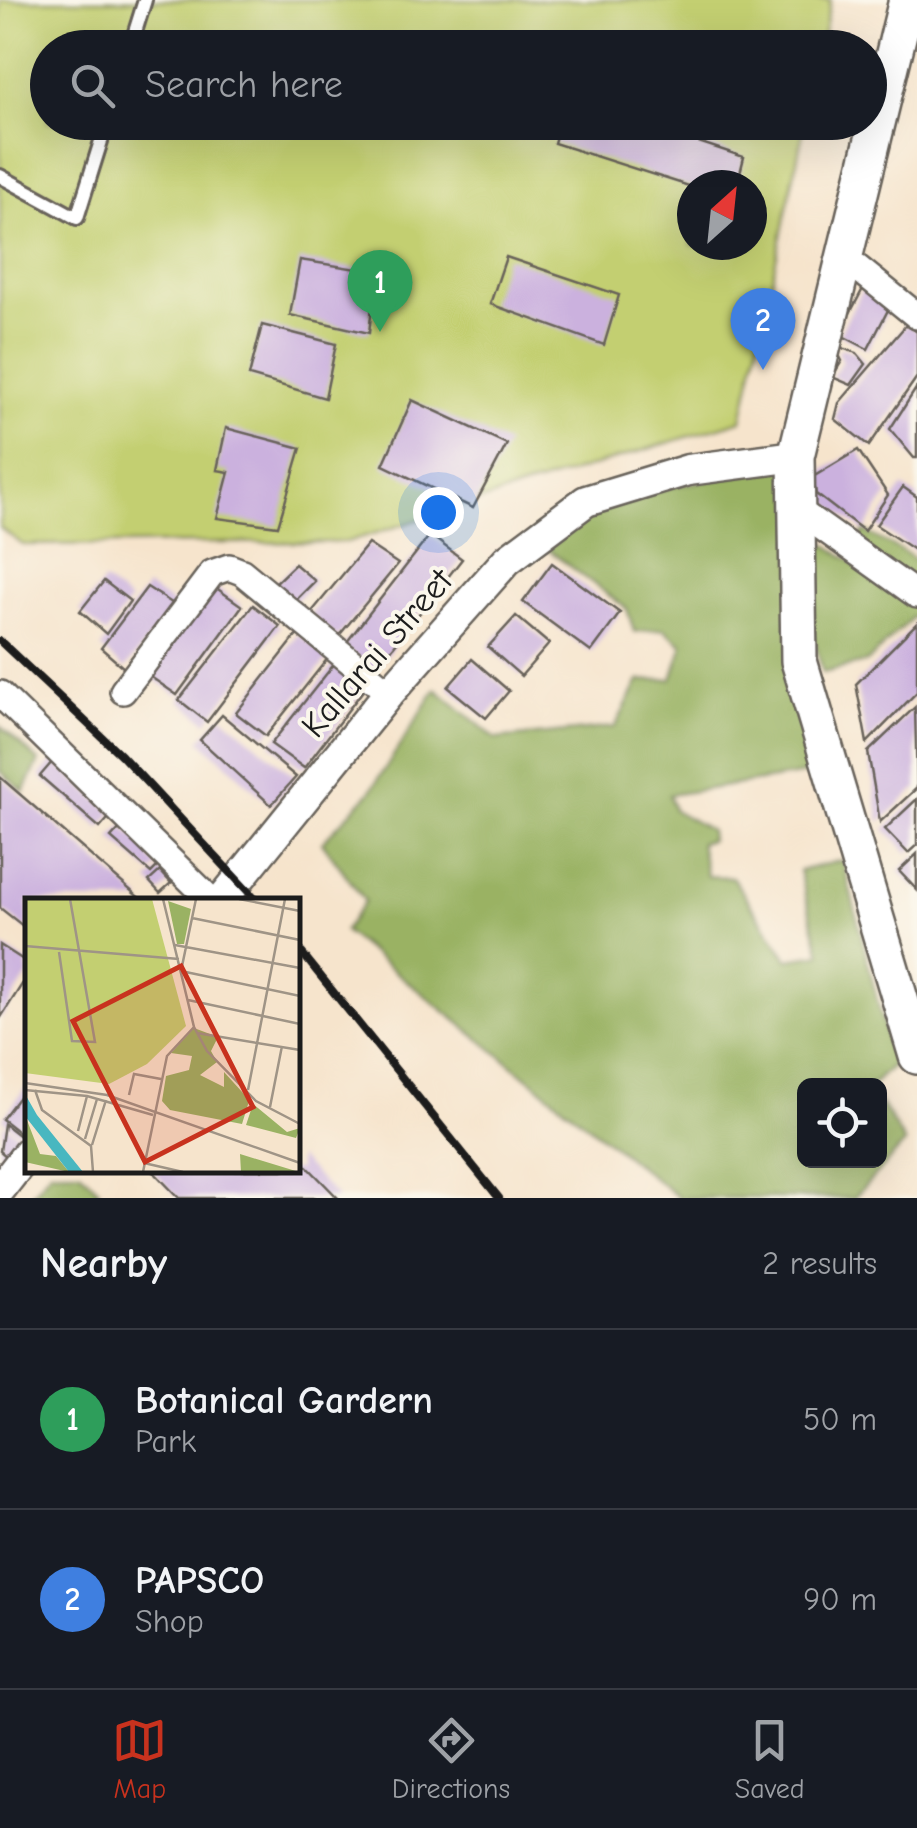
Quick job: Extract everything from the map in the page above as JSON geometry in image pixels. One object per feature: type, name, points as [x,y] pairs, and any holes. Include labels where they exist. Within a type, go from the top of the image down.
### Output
[{"type":"main road","points":[[887,113],[911,32],[908,0]]},
{"type":"main road","points":[[879,140],[844,257],[796,456],[799,661],[917,1056]]},
{"type":"street","points":[[844,257],[917,316]]},
{"type":"street","name":"Kallarai Street","points":[[223,898],[389,693],[507,560],[586,501],[688,470],[796,456]]},
{"type":"street","points":[[795,508],[917,596]]},
{"type":"street","points":[[123,691],[212,573],[229,567],[242,572],[389,693]]},
{"type":"street","points":[[0,694],[210,898]]},
{"type":"street","points":[[0,1189],[25,1157]]},
{"type":"lane","points":[[136,30],[145,0]]},
{"type":"lane","points":[[0,176],[77,218],[101,140]]},
{"type":"green space","points":[[0,0],[831,0],[825,30],[30,30],[30,140],[801,140],[742,420],[347,542],[23,545],[0,528]]},
{"type":"green space","points":[[790,465],[826,771],[669,795],[674,810],[710,830],[711,840],[700,843],[707,876],[732,877],[788,959],[821,954],[799,871],[843,860],[893,1065],[879,1078],[797,1078],[797,1168],[882,1168],[854,1198],[679,1198],[344,931],[365,901],[322,842],[370,792],[436,689],[496,739],[615,727],[639,681],[672,679],[683,645],[664,629],[634,632],[627,609],[547,549],[592,510],[669,487]]},
{"type":"green space","points":[[864,531],[917,562],[917,590],[855,546]]},
{"type":"green space","points":[[809,533],[917,605],[917,613],[867,662],[823,673],[807,613]]},
{"type":"green space","points":[[0,726],[39,761],[24,792],[0,771]]},
{"type":"green space","points":[[887,1113],[905,1143],[887,1162]]},
{"type":"green space","points":[[48,1173],[82,1173],[99,1190],[92,1198],[29,1198]]},
{"type":"building","points":[[555,140],[693,140],[744,157],[741,170],[677,170],[677,182],[554,143]]},
{"type":"building","points":[[506,257],[619,295],[604,345],[490,304]]},
{"type":"building","points":[[300,260],[376,272],[369,333],[290,315]]},
{"type":"building","points":[[865,285],[890,306],[868,349],[839,334]]},
{"type":"building","points":[[907,324],[917,332],[917,377],[869,446],[835,419],[839,403]]},
{"type":"building","points":[[262,325],[336,344],[325,398],[249,376]]},
{"type":"building","points":[[842,348],[857,353],[866,364],[851,385],[832,377],[842,361],[837,351]]},
{"type":"building","points":[[917,387],[917,458],[914,458],[890,429]]},
{"type":"building","points":[[412,400],[507,444],[473,508],[383,465]]},
{"type":"building","points":[[226,428],[301,448],[278,526],[217,518],[229,472],[217,470]]},
{"type":"building","points":[[858,450],[888,495],[864,531],[816,494],[813,477]]},
{"type":"building","points":[[903,487],[917,497],[917,552],[876,525]]},
{"type":"building","points":[[430,535],[462,559],[375,670],[343,647]]},
{"type":"building","points":[[368,544],[398,564],[337,638],[310,614]]},
{"type":"building","points":[[552,563],[620,613],[591,652],[523,602]]},
{"type":"building","points":[[295,564],[315,581],[294,602],[273,585]]},
{"type":"building","points":[[104,581],[130,601],[106,634],[80,611]]},
{"type":"building","points":[[212,585],[242,606],[177,695],[145,673]]},
{"type":"building","points":[[147,587],[175,605],[125,669],[101,648]]},
{"type":"building","points":[[253,605],[280,626],[207,722],[179,700]]},
{"type":"building","points":[[516,616],[549,644],[521,676],[488,647]]},
{"type":"building","points":[[917,623],[917,692],[867,743],[856,684]]},
{"type":"building","points":[[298,634],[328,658],[266,736],[236,713]]},
{"type":"building","points":[[472,659],[509,691],[486,718],[448,687]]},
{"type":"building","points":[[335,663],[365,688],[304,768],[271,744]]},
{"type":"building","points":[[915,707],[917,788],[880,822],[868,752]]},
{"type":"building","points":[[222,715],[296,777],[271,805],[200,740]]},
{"type":"building","points":[[53,761],[113,813],[100,828],[40,776]]},
{"type":"building","points":[[0,777],[140,898],[25,898],[25,928],[0,908]]},
{"type":"building","points":[[917,799],[917,845],[908,853],[885,829]]},
{"type":"building","points":[[122,826],[153,854],[149,858],[158,866],[151,873],[111,838]]},
{"type":"building","points":[[917,854],[917,890],[899,871]]},
{"type":"building","points":[[160,871],[171,883],[160,893],[149,881]]},
{"type":"building","points":[[0,945],[25,961],[25,980],[0,1019]]},
{"type":"building","points":[[25,1089],[25,1129],[21,1134],[2,1119]]},
{"type":"building","points":[[4,1124],[22,1138],[7,1157],[0,1151]]},
{"type":"building","points":[[300,1159],[338,1198],[179,1198],[155,1173],[300,1173]]},
{"type":"railway","points":[[0,641],[121,755],[254,898]]},
{"type":"railway","points":[[300,950],[499,1198]]},
{"type":"place","name":"Botanical Gardern","points":[[380,332]]},
{"type":"place","name":"PAPSCO","points":[[763,370]]}]
